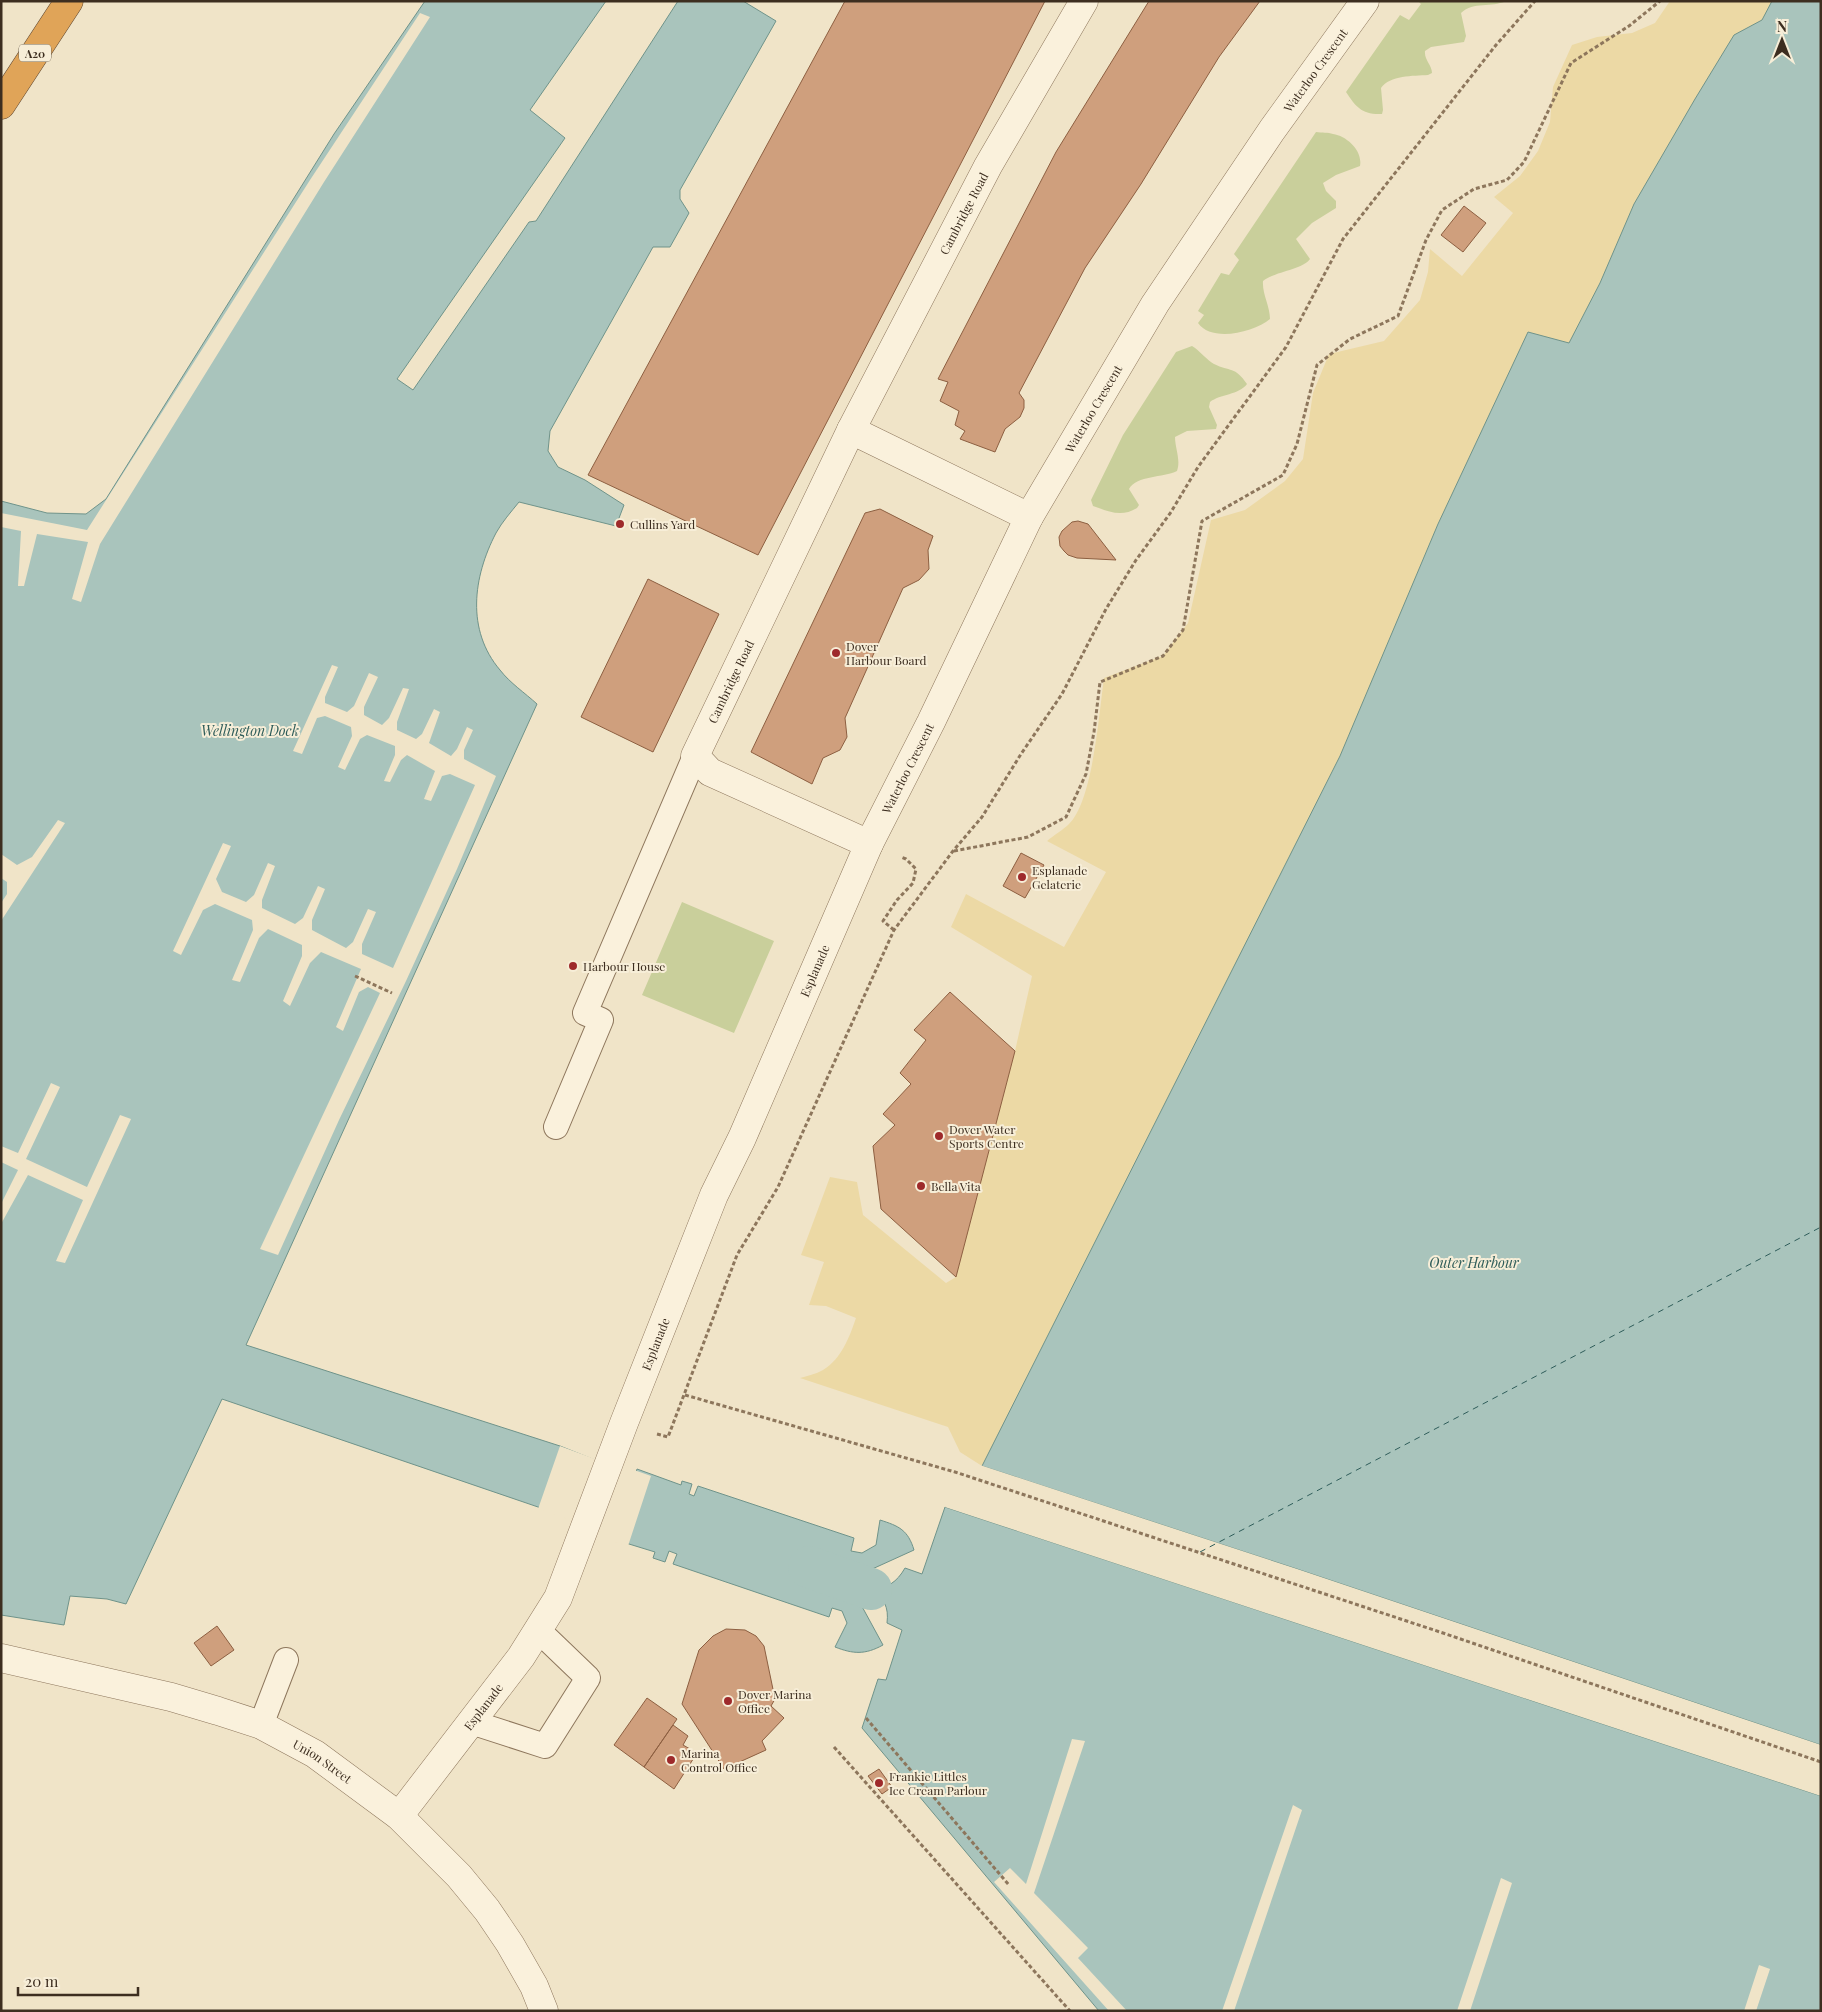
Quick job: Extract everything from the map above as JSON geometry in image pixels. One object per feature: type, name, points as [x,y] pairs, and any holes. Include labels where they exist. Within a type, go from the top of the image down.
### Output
[{"type":"highway","name":"A20","points":[[1,105],[69,1]]},
{"type":"street","name":"Cambridge Road","points":[[695,756],[852,430],[988,166],[1084,1]]},
{"type":"street","name":"Waterloo Crescent","points":[[869,844],[931,722],[1029,517],[1155,304],[1272,130],[1364,1]]},
{"type":"street","points":[[852,430],[1029,517]]},
{"type":"street","points":[[695,756],[710,772],[869,844]]},
{"type":"street","name":"Esplanade","points":[[399,1816],[521,1657],[558,1598],[624,1423],[714,1195],[742,1138],[869,844]]},
{"type":"street","name":"Union Street","points":[[1,1658],[171,1697],[261,1725],[315,1754],[399,1816],[460,1876],[487,1910],[515,1953],[534,1986],[544,2011]]},
{"type":"lane","points":[[556,1127],[601,1020],[584,1013],[695,756]]},
{"type":"lane","points":[[471,1722],[544,1746],[588,1678],[538,1630]]},
{"type":"lane","points":[[261,1725],[286,1660]]},
{"type":"path","points":[[624,1423],[668,1437],[736,1256],[778,1187],[894,930],[953,851],[982,817],[1062,694],[1106,609],[1136,560],[1171,512],[1198,467],[1286,347],[1343,239],[1496,45],[1535,1]]},
{"type":"path","points":[[953,851],[1028,837],[1066,817],[1086,774],[1094,732],[1100,682],[1163,656],[1183,630],[1202,521],[1283,475],[1297,444],[1317,365],[1350,339],[1398,316],[1426,240],[1442,210],[1474,189],[1507,180],[1524,162],[1571,63],[1630,26],[1660,1]]},
{"type":"path","points":[[869,844],[906,859],[916,870],[913,884],[897,900],[883,921],[894,930]]},
{"type":"path","points":[[355,976],[392,993]]},
{"type":"path","points":[[685,1395],[955,1472],[1443,1633],[1821,1762]]},
{"type":"path","points":[[866,1718],[1009,1885]]},
{"type":"path","points":[[834,1747],[1070,2011]]},
{"type":"green space","points":[[1418,1],[1506,1],[1466,9],[1461,13],[1466,36],[1464,42],[1431,47],[1425,51],[1432,73],[1396,78],[1385,84],[1381,88],[1382,114],[1369,113],[1360,109],[1346,92],[1400,15],[1409,20],[1421,4]]},
{"type":"green space","points":[[1316,132],[1331,133],[1348,141],[1359,155],[1360,166],[1336,175],[1323,183],[1326,191],[1336,201],[1336,208],[1312,223],[1296,239],[1310,259],[1301,266],[1263,281],[1270,319],[1263,324],[1244,331],[1223,334],[1213,333],[1204,329],[1198,323],[1204,315],[1198,311],[1221,273],[1229,275],[1239,260],[1234,254]]},
{"type":"green space","points":[[1192,346],[1214,364],[1239,374],[1247,384],[1244,388],[1210,402],[1209,407],[1217,425],[1216,429],[1187,431],[1175,437],[1178,458],[1177,471],[1144,479],[1133,484],[1129,489],[1139,505],[1137,508],[1120,513],[1093,506],[1091,500],[1123,435],[1176,352]]},
{"type":"green space","points":[[682,902],[774,941],[734,1033],[642,995]]},
{"type":"sand","points":[[1670,1],[1821,1],[1821,488],[982,1466],[960,1452],[948,1427],[800,1378],[823,1370],[835,1360],[847,1340],[856,1318],[826,1306],[809,1305],[824,1262],[801,1255],[830,1177],[857,1182],[863,1215],[946,1283],[956,1277],[1015,1051],[1032,976],[951,927],[966,894],[1064,947],[1106,872],[1047,841],[1069,824],[1077,813],[1084,796],[1094,755],[1104,678],[1163,656],[1188,623],[1211,520],[1245,510],[1285,481],[1303,459],[1313,393],[1329,354],[1384,341],[1420,300],[1428,272],[1430,249],[1462,276],[1513,213],[1494,197],[1520,176],[1538,151],[1550,122],[1553,87],[1572,45],[1597,37],[1632,33],[1655,23]]},
{"type":"water","name":"Wellington Dock","points":[[425,1],[606,1],[530,110],[565,138],[397,379],[413,390],[529,222],[536,221],[678,1],[743,1],[776,21],[680,190],[680,199],[689,213],[670,247],[653,247],[550,431],[548,451],[558,467],[585,480],[624,505],[616,526],[519,502],[498,529],[488,550],[478,585],[478,621],[482,638],[489,654],[504,675],[537,704],[246,1345],[560,1446],[635,1476],[637,1469],[681,1485],[682,1481],[692,1484],[689,1494],[694,1496],[698,1486],[854,1538],[851,1551],[862,1553],[876,1545],[880,1520],[892,1524],[906,1533],[914,1550],[870,1570],[859,1601],[883,1645],[870,1651],[853,1652],[835,1647],[847,1623],[842,1611],[832,1608],[829,1617],[673,1564],[677,1554],[669,1551],[665,1562],[653,1558],[655,1552],[616,1540],[617,1534],[222,1399],[126,1604],[107,1599],[70,1596],[64,1625],[1,1615],[1,501],[47,513],[86,514],[106,499],[334,134]]},
{"type":"water","name":"Outer Harbour","points":[[1772,1],[1821,1],[1821,1745],[1297,1569],[982,1466],[1340,756],[1438,524],[1528,332],[1569,343],[1600,283],[1634,204],[1695,99],[1734,35],[1762,20]]},
{"type":"water","points":[[945,1507],[1821,1796],[1821,2011],[1099,2011],[862,1728],[878,1679],[886,1680],[902,1630],[887,1623],[885,1603],[871,1589],[882,1588],[891,1584],[905,1568],[922,1574]]},
{"type":"pier","points":[[420,13],[430,17],[324,182],[100,544],[81,602],[72,599],[88,542],[37,534],[24,586],[18,586],[21,531],[1,527],[1,513],[87,530],[310,180]]},
{"type":"pier","points":[[332,665],[338,667],[325,697],[325,703],[347,712],[354,706],[369,673],[378,677],[364,707],[364,715],[382,725],[389,718],[403,688],[409,689],[397,722],[397,730],[416,739],[422,734],[434,709],[440,712],[429,743],[451,756],[457,749],[467,727],[473,730],[464,750],[464,759],[496,776],[457,869],[278,1255],[260,1249],[380,993],[368,987],[359,992],[343,1031],[336,1027],[361,969],[321,952],[310,963],[290,1006],[283,1001],[302,956],[302,945],[268,929],[259,938],[240,982],[232,980],[253,930],[252,920],[215,904],[203,910],[181,955],[173,951],[223,843],[231,846],[216,879],[222,892],[246,902],[254,895],[268,863],[275,866],[262,900],[262,908],[295,924],[303,918],[318,886],[325,889],[312,920],[312,930],[346,948],[353,942],[368,909],[376,912],[362,944],[362,954],[393,968],[475,785],[450,774],[442,776],[431,801],[424,799],[435,771],[407,755],[401,760],[390,782],[384,781],[395,755],[395,746],[367,735],[360,739],[345,770],[338,767],[352,736],[351,727],[325,716],[317,718],[302,754],[293,751]]},
{"type":"pier","points":[[58,820],[65,823],[1,921],[1,903],[7,894],[7,882],[1,878],[1,854],[17,865],[32,857]]},
{"type":"pier","points":[[51,1083],[60,1087],[26,1159],[87,1187],[120,1115],[131,1119],[65,1263],[56,1261],[83,1200],[28,1175],[1,1224],[1,1204],[18,1170],[1,1162],[1,1146],[18,1153]]},
{"type":"pier","points":[[560,1446],[633,1473],[634,1470],[651,1476],[628,1546],[615,1542],[615,1535],[538,1509]]},
{"type":"pier","points":[[980,1465],[1821,1745],[1821,1748],[1297,1571],[981,1469]]},
{"type":"pier","points":[[946,1505],[1821,1793],[1821,1796],[945,1507]]},
{"type":"pier","points":[[1072,1739],[1085,1741],[1034,1893],[1088,1948],[1078,1958],[1127,2011],[1109,2011],[994,1882],[1010,1868],[1026,1884]]},
{"type":"pier","points":[[1293,1805],[1302,1810],[1234,2011],[1222,2011]]},
{"type":"pier","points":[[1501,1878],[1512,1883],[1470,2011],[1457,2011]]},
{"type":"pier","points":[[1759,1965],[1770,1969],[1756,2011],[1744,2011]]},
{"type":"building","points":[[845,1],[1045,1],[758,555],[588,475]]},
{"type":"building","points":[[1149,1],[1260,1],[1219,57],[1141,184],[1085,268],[1019,393],[1024,400],[1024,408],[1020,417],[1005,429],[995,452],[960,439],[965,431],[955,425],[959,411],[940,401],[948,382],[938,379],[1056,152]]},
{"type":"building","points":[[1464,206],[1486,223],[1463,252],[1441,235]]},
{"type":"building","name":"Dover Harbour Board","points":[[880,509],[933,536],[928,550],[929,569],[919,580],[903,588],[845,718],[847,737],[840,750],[823,758],[812,784],[751,752],[865,513]]},
{"type":"building","points":[[1078,521],[1088,524],[1116,560],[1077,558],[1068,555],[1064,551],[1060,546],[1059,537],[1062,531],[1072,522]]},
{"type":"building","points":[[648,579],[719,614],[653,752],[581,717]]},
{"type":"building","points":[[1021,853],[1044,865],[1025,898],[1003,886]]},
{"type":"building","name":"Dover Water Sports Centre","points":[[950,992],[1015,1051],[956,1277],[881,1209],[873,1146],[895,1125],[883,1114],[911,1084],[900,1073],[926,1040],[914,1030]]},
{"type":"building","points":[[217,1626],[234,1650],[211,1666],[194,1643]]},
{"type":"building","name":"Dover Marina Office","points":[[726,1629],[745,1630],[756,1636],[764,1646],[775,1699],[771,1706],[784,1718],[762,1741],[766,1750],[724,1769],[682,1704],[699,1650],[713,1636]]},
{"type":"building","points":[[647,1698],[677,1719],[644,1767],[614,1745]]},
{"type":"building","name":"Marina Control Office","points":[[673,1725],[688,1736],[683,1745],[697,1753],[674,1789],[644,1767]]},
{"type":"building","points":[[879,1769],[892,1787],[882,1794],[868,1776]]},
{"type":"waterway","points":[[809,1567],[871,1589]]},
{"type":"ferry route","points":[[1200,1552],[1821,1227]]},
{"type":"place","name":"Cullins Yard","points":[[620,524]]},
{"type":"place","name":"Dover Harbour Board","points":[[836,653]]},
{"type":"place","name":"Esplanade Gelaterie","points":[[1022,877]]},
{"type":"place","name":"Harbour House","points":[[573,966]]},
{"type":"place","name":"Dover Water Sports Centre","points":[[939,1136]]},
{"type":"place","name":"Bella Vita","points":[[921,1186]]},
{"type":"place","name":"Dover Marina Office","points":[[728,1701]]},
{"type":"place","name":"Marina Control Office","points":[[671,1760]]},
{"type":"place","name":"Frankie Littles Ice Cream Parlour","points":[[879,1783]]}]
